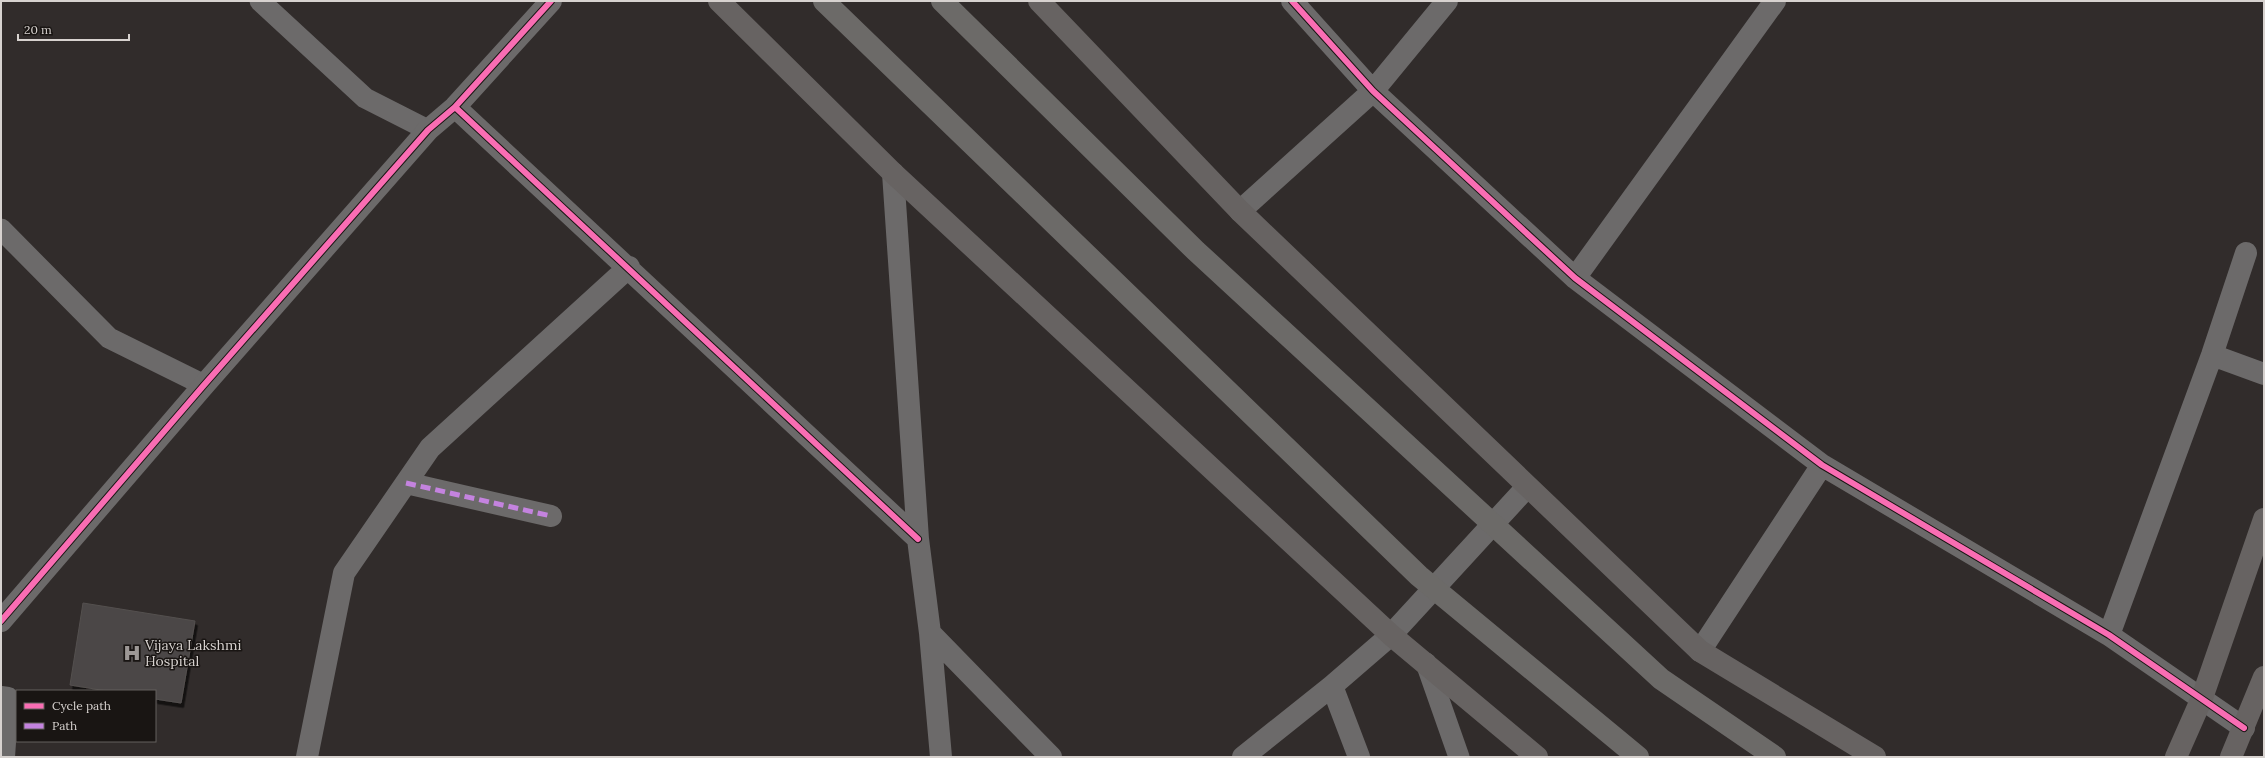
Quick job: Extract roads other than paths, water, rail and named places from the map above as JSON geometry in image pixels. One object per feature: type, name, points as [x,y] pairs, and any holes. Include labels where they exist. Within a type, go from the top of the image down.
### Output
[{"type":"highway","points":[[824,1],[1419,576],[1638,757]]},
{"type":"highway","points":[[942,1],[1196,251],[1661,679],[1775,757]]},
{"type":"main road","points":[[719,1],[893,173],[1391,635],[1537,757]]},
{"type":"main road","points":[[1039,1],[1240,211],[1700,651],[1875,757]]},
{"type":"main road","points":[[2176,757],[2202,698],[2264,519]]},
{"type":"main road","points":[[2231,757],[2264,677]]},
{"type":"street","points":[[4,613],[428,130],[455,107],[551,1]]},
{"type":"street","points":[[1292,1],[1373,91],[1575,278],[1822,465],[2109,635],[2244,728]]},
{"type":"street","points":[[1240,211],[1373,91],[1447,1]]},
{"type":"street","points":[[1575,278],[1775,1]]},
{"type":"street","points":[[455,107],[629,267],[918,539]]},
{"type":"street","points":[[893,173],[918,539],[930,633],[941,757]]},
{"type":"street","points":[[2109,635],[2212,355],[2246,253]]},
{"type":"street","points":[[308,757],[344,573],[430,448],[629,267]]},
{"type":"street","points":[[2212,355],[2264,374]]},
{"type":"street","points":[[1700,651],[1822,465]]},
{"type":"street","points":[[406,483],[551,516]]},
{"type":"street","points":[[1243,757],[1332,686],[1391,635],[1527,487]]},
{"type":"street","points":[[930,633],[1051,757]]},
{"type":"street","points":[[1332,686],[1360,757]]},
{"type":"street","points":[[1,697],[8,698],[4,757]]},
{"type":"lane","points":[[260,1],[365,98],[428,130]]},
{"type":"lane","points":[[1,229],[109,338],[204,385]]},
{"type":"lane","points":[[1426,663],[1459,757]]},
{"type":"place","name":"Vijaya Lakshmi Hospital","points":[[132,653]]}]
